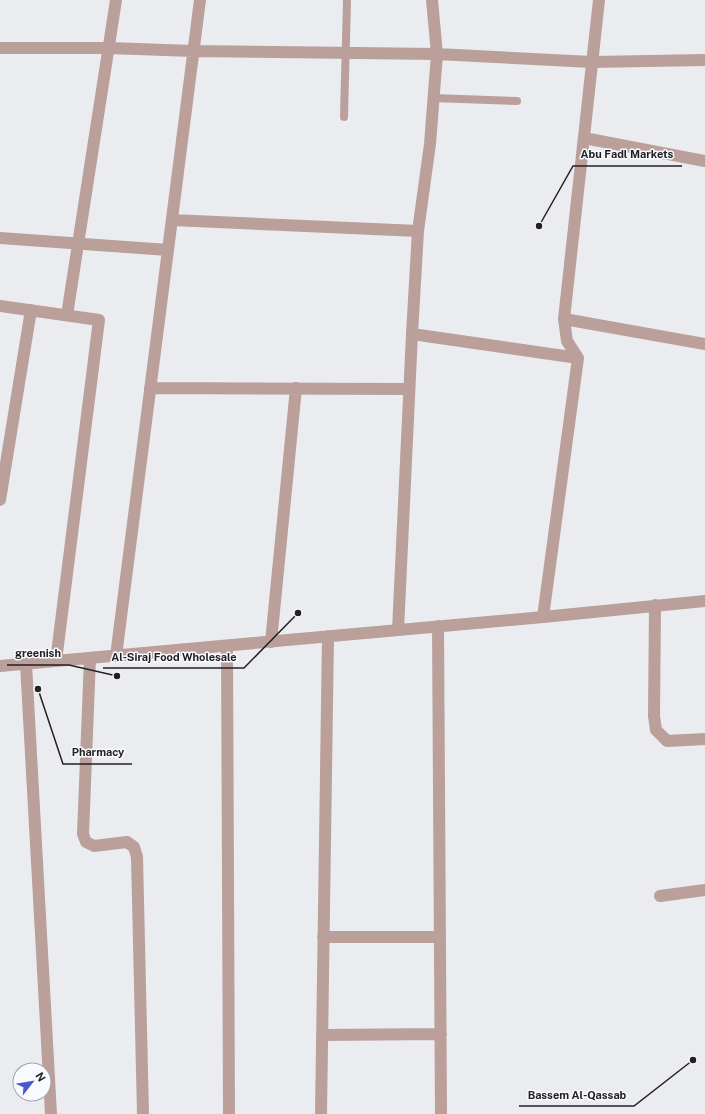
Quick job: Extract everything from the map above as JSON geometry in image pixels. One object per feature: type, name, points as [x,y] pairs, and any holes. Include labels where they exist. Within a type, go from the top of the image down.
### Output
[{"type":"street","points":[[67,315],[116,0]]},
{"type":"street","points":[[116,656],[200,0]]},
{"type":"street","points":[[398,630],[418,231],[430,144],[436,54],[432,0]]},
{"type":"street","points":[[543,617],[578,358],[567,340],[564,319],[599,0]]},
{"type":"street","points":[[0,48],[109,48],[436,54],[592,62],[705,60]]},
{"type":"street","points":[[584,138],[705,162]]},
{"type":"street","points":[[172,220],[418,231]]},
{"type":"street","points":[[0,238],[168,250]]},
{"type":"street","points":[[0,306],[99,320],[56,661]]},
{"type":"street","points":[[0,500],[31,310]]},
{"type":"street","points":[[564,319],[705,344]]},
{"type":"street","points":[[412,334],[578,358]]},
{"type":"street","points":[[150,388],[409,389]]},
{"type":"street","points":[[271,642],[296,388]]},
{"type":"street","points":[[0,666],[705,601]]},
{"type":"street","points":[[655,605],[654,716],[656,730],[667,741],[705,739]]},
{"type":"street","points":[[438,626],[441,1114]]},
{"type":"street","points":[[321,1114],[328,636]]},
{"type":"street","points":[[227,646],[229,1114]]},
{"type":"street","points":[[90,658],[83,834],[86,842],[94,846],[127,842],[134,847],[137,857],[142,1114]]},
{"type":"street","points":[[26,664],[51,1114]]},
{"type":"street","points":[[660,896],[705,890]]},
{"type":"street","points":[[323,937],[440,937]]},
{"type":"street","points":[[322,1035],[440,1034]]},
{"type":"lane","points":[[344,117],[347,0]]},
{"type":"lane","points":[[433,98],[517,101]]},
{"type":"place","name":"Abu Fadl Markets","points":[[539,226]]},
{"type":"place","name":"Al-Siraj Food Wholesale","points":[[298,613]]},
{"type":"place","name":"greenish","points":[[117,676]]},
{"type":"place","name":"Pharmacy","points":[[38,689]]},
{"type":"place","name":"Bassem Al-Qassab","points":[[693,1060]]}]
